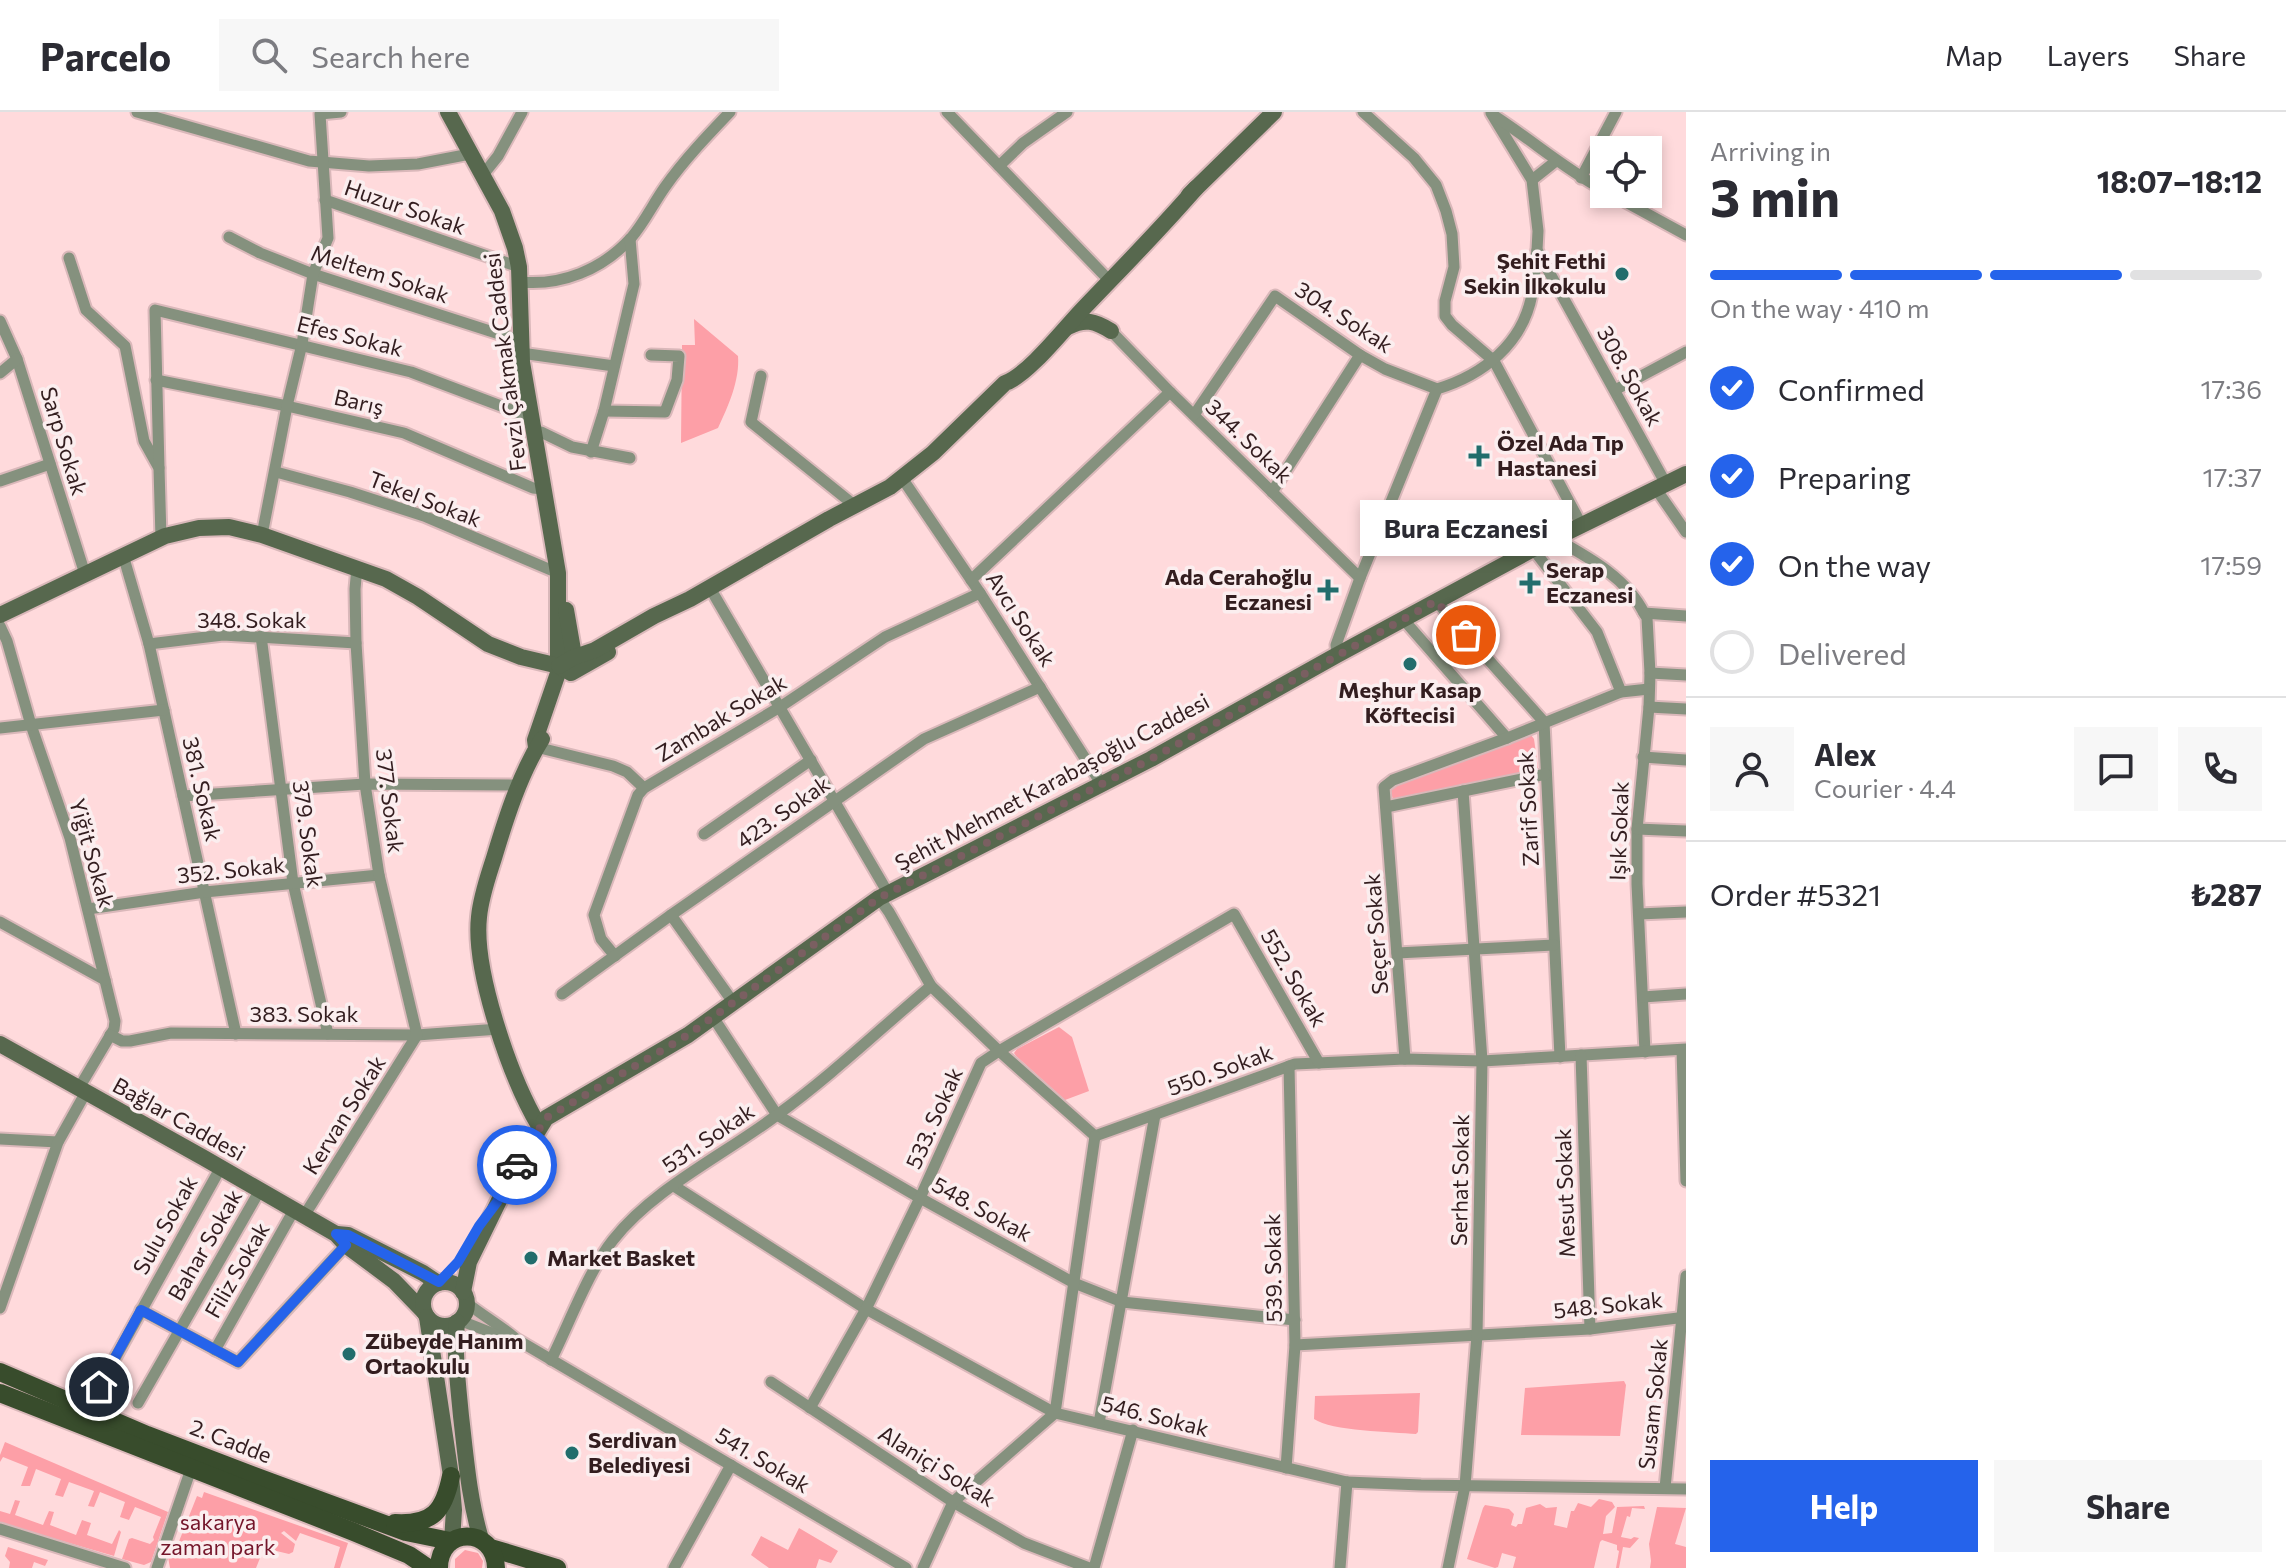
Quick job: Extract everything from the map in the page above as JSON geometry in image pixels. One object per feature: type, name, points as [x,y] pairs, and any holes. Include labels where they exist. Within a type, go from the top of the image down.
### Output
[{"type":"main road","name":"Fevzi Çakmak Caddesi","points":[[448,112],[509,227],[519,275],[521,347],[558,573],[567,666],[555,686],[535,740],[536,747],[497,847],[479,917],[484,974],[499,1029],[539,1126]]},
{"type":"main road","points":[[1049,345],[1104,275],[1274,112]]},
{"type":"main road","points":[[1005,383],[1010,370],[1154,236],[1196,188]]},
{"type":"main road","points":[[1083,302],[1111,331]]},
{"type":"main road","points":[[0,615],[161,538],[199,528],[229,527],[357,567],[401,586],[488,644],[521,657],[567,666],[655,624],[690,599],[902,478],[933,453],[1005,383],[1016,378],[1069,326],[1091,321],[1111,331]]},
{"type":"main road","name":"Şehit Mehmet Karabaşoğlu Caddesi","points":[[465,1298],[469,1262],[497,1202],[546,1118],[673,1045],[884,896],[1102,785],[1533,549],[1686,474]]},
{"type":"main road","name":"Bağlar Caddesi","points":[[0,1044],[221,1167],[341,1240]]},
{"type":"main road","name":"Şehit Mehmet Karabaşoğlu Caddesi","points":[[438,1282],[458,1262],[497,1202]]},
{"type":"main road","points":[[458,1321],[448,1326],[431,1321],[394,1281],[341,1240],[348,1235],[438,1282],[453,1283],[465,1298],[466,1309],[458,1321],[455,1355],[467,1473],[472,1509],[496,1568]]},
{"type":"main road","points":[[438,1282],[424,1296],[425,1314],[454,1510],[451,1541],[442,1551],[439,1568]]},
{"type":"main road","name":"2. Cadde","points":[[0,1372],[147,1435],[406,1532],[451,1541],[469,1536],[486,1544]]},
{"type":"main road","name":"2. Cadde","points":[[0,1393],[354,1532],[409,1555],[428,1568]]},
{"type":"main road","points":[[378,1522],[422,1522],[443,1506],[451,1476]]},
{"type":"main road","points":[[354,1532],[418,1568]]},
{"type":"main road","points":[[486,1544],[552,1566]]},
{"type":"street","points":[[137,112],[309,161],[369,166],[418,164],[470,154]]},
{"type":"street","points":[[262,535],[302,344],[313,274],[328,238],[320,114],[341,112]]},
{"type":"street","points":[[482,176],[498,156],[522,112]]},
{"type":"street","points":[[519,275],[534,283],[566,280],[593,268],[630,239],[673,177],[730,112]]},
{"type":"street","points":[[947,112],[1104,275]]},
{"type":"street","points":[[999,166],[1023,143],[1067,112]]},
{"type":"street","points":[[1363,112],[1414,158],[1436,185],[1452,234],[1454,267],[1445,301],[1445,316],[1494,361],[1582,526]]},
{"type":"street","points":[[1581,178],[1616,112]]},
{"type":"street","points":[[1490,113],[1590,183]]},
{"type":"street","name":"308. Sokak","points":[[1490,113],[1532,180],[1537,250],[1615,390],[1686,532]]},
{"type":"street","points":[[1532,180],[1556,161]]},
{"type":"street","name":"Huzur Sokak","points":[[325,200],[519,275]]},
{"type":"street","points":[[1637,208],[1686,235]]},
{"type":"street","name":"Meltem Sokak","points":[[229,237],[313,274],[521,347],[614,366]]},
{"type":"street","points":[[591,452],[604,411],[634,284],[630,239]]},
{"type":"street","points":[[1337,655],[1336,645],[1360,578],[1437,389],[1459,383],[1494,361],[1513,339],[1532,297],[1537,250]]},
{"type":"street","points":[[69,258],[86,310],[125,346],[144,441],[159,468]]},
{"type":"street","name":"304. Sokak","points":[[1194,415],[1275,296],[1360,355],[1385,369],[1437,389]]},
{"type":"street","name":"Efes Sokak","points":[[156,380],[155,310],[411,372],[532,424],[541,432],[572,447],[630,458]]},
{"type":"street","name":"Sarp Sokak","points":[[0,321],[17,359],[85,574]]},
{"type":"street","name":"344. Sokak","points":[[1111,331],[1360,578]]},
{"type":"street","points":[[1615,390],[1686,352]]},
{"type":"street","points":[[604,411],[665,412],[677,380],[679,356],[651,355]]},
{"type":"street","points":[[1272,492],[1360,355]]},
{"type":"street","points":[[0,373],[17,359]]},
{"type":"street","points":[[761,376],[751,422],[854,505]]},
{"type":"street","points":[[156,380],[161,538]]},
{"type":"street","name":"Barış","points":[[156,380],[404,433],[533,488],[543,489]]},
{"type":"street","points":[[971,580],[1170,392]]},
{"type":"street","points":[[0,481],[50,464]]},
{"type":"street","name":"Tekel Sokak","points":[[276,472],[424,516],[558,573]]},
{"type":"street","name":"Avcı Sokak","points":[[902,478],[980,593],[1102,785]]},
{"type":"street","points":[[1556,539],[1613,575],[1644,613],[1686,616]]},
{"type":"street","points":[[1533,549],[1597,632],[1621,692]]},
{"type":"street","name":"381. Sokak","points":[[123,555],[149,644],[236,1034]]},
{"type":"street","name":"377. Sokak","points":[[357,567],[356,643],[365,784],[379,875],[417,1035]]},
{"type":"street","points":[[710,588],[834,800],[884,896],[889,912],[931,986],[1095,1136],[1055,1413],[953,1502],[923,1568]]},
{"type":"street","name":"Zambak Sokak","points":[[615,956],[601,939],[594,915],[638,795],[644,788],[780,707],[885,637],[980,593]]},
{"type":"street","name":"Zarif Sokak","points":[[1436,601],[1544,722],[1560,1057]]},
{"type":"street","name":"Işık Sokak","points":[[1644,613],[1647,618],[1650,673],[1649,707],[1637,829],[1645,1052]]},
{"type":"street","points":[[1403,619],[1507,738],[1621,692],[1649,689]]},
{"type":"street","name":"Yiğit Sokak","points":[[0,626],[70,838],[115,1021],[110,1035]]},
{"type":"street","name":"348. Sokak","points":[[149,644],[223,635],[356,643]]},
{"type":"street","name":"379. Sokak","points":[[261,636],[293,883],[328,1034]]},
{"type":"street","points":[[1650,673],[1686,675]]},
{"type":"street","name":"423. Sokak","points":[[562,994],[924,739],[1040,687]]},
{"type":"street","points":[[1649,707],[1686,709]]},
{"type":"street","points":[[0,728],[164,710]]},
{"type":"street","name":"Seçer Sokak","points":[[1405,1059],[1384,787],[1393,780],[1507,738]]},
{"type":"street","points":[[536,747],[613,766],[636,778],[644,788]]},
{"type":"street","points":[[1643,757],[1686,760]]},
{"type":"street","points":[[704,834],[811,760]]},
{"type":"street","points":[[1386,807],[1546,774]]},
{"type":"street","points":[[183,796],[365,784],[520,785]]},
{"type":"street","name":"Serhat Sokak","points":[[1448,1568],[1465,1486],[1477,1335],[1482,1061],[1463,791]]},
{"type":"street","points":[[1637,829],[1686,831]]},
{"type":"street","name":"352. Sokak","points":[[88,909],[205,892],[379,875]]},
{"type":"street","points":[[1639,914],[1686,912]]},
{"type":"street","name":"533. Sokak","points":[[810,1408],[866,1309],[981,1063],[1234,914]]},
{"type":"street","name":"552. Sokak","points":[[1234,914],[1319,1063]]},
{"type":"street","points":[[671,915],[733,1002]]},
{"type":"street","points":[[0,922],[105,980]]},
{"type":"street","points":[[1397,953],[1554,945]]},
{"type":"street","name":"531. Sokak","points":[[551,1360],[611,1243],[631,1220],[674,1186],[777,1115],[931,986]]},
{"type":"street","points":[[1643,997],[1686,994]]},
{"type":"street","name":"548. Sokak","points":[[713,1017],[777,1115],[1074,1283],[1122,1302],[1295,1320]]},
{"type":"street","name":"383. Sokak","points":[[110,1035],[130,1041],[171,1033],[417,1035],[499,1029]]},
{"type":"street","points":[[0,1308],[58,1142],[110,1035]]},
{"type":"street","name":"Kervan Sokak","points":[[299,1213],[417,1035]]},
{"type":"street","points":[[1684,1050],[1686,1181]]},
{"type":"street","name":"550. Sokak","points":[[1095,1136],[1289,1066],[1405,1059],[1482,1061],[1684,1050]]},
{"type":"street","name":"Mesut Sokak","points":[[1581,1055],[1590,1329]]},
{"type":"street","name":"539. Sokak","points":[[1286,1468],[1295,1345],[1289,1066]]},
{"type":"street","points":[[1099,1423],[1155,1115]]},
{"type":"street","points":[[0,1139],[58,1142]]},
{"type":"street","name":"Sulu Sokak","points":[[99,1387],[221,1167]]},
{"type":"street","name":"546. Sokak","points":[[674,1186],[866,1309],[1055,1413],[1347,1482],[1686,1489]]},
{"type":"street","name":"Bahar Sokak","points":[[138,1403],[260,1190]]},
{"type":"street","name":"Filiz Sokak","points":[[215,1350],[299,1213]]},
{"type":"street","points":[[141,1310],[238,1362],[341,1240]]},
{"type":"street","name":"Susam Sokak","points":[[1665,1488],[1686,1276]]},
{"type":"street","points":[[465,1298],[482,1315],[516,1339]]},
{"type":"street","name":"548. Sokak","points":[[1295,1345],[1590,1329],[1684,1317]]},
{"type":"street","points":[[458,1321],[516,1339]]},
{"type":"street","name":"541. Sokak","points":[[516,1339],[906,1568]]},
{"type":"street","name":"Alaniçi Sokak","points":[[771,1382],[953,1502],[1024,1543],[1091,1568]]},
{"type":"street","points":[[1091,1568],[1133,1430]]},
{"type":"street","points":[[674,1568],[731,1465]]},
{"type":"street","points":[[157,1568],[191,1469]]},
{"type":"street","points":[[1340,1568],[1347,1482]]},
{"type":"street","points":[[0,1529],[125,1568]]},
{"type":"green space","points":[[694,319],[738,356],[738,365],[732,393],[718,428],[681,443],[682,345],[695,345]]},
{"type":"green space","points":[[1531,735],[1538,768],[1536,772],[1393,800],[1390,788]]},
{"type":"green space","points":[[1059,1027],[1072,1037],[1089,1091],[1065,1100],[1014,1053]]},
{"type":"green space","points":[[1624,1381],[1620,1436],[1521,1435],[1525,1388]]},
{"type":"green space","points":[[1420,1393],[1416,1434],[1334,1426],[1314,1419],[1315,1396]]},
{"type":"green space","points":[[5,1442],[168,1512],[151,1562],[144,1565],[122,1559],[129,1539],[150,1544],[154,1540],[161,1517],[135,1507],[129,1520],[120,1517],[125,1502],[100,1492],[94,1507],[88,1506],[94,1491],[69,1482],[63,1497],[55,1495],[61,1479],[36,1469],[30,1486],[21,1486],[28,1467],[3,1457],[0,1462]]},
{"type":"green space","name":"sakarya zaman park","points":[[204,1492],[348,1543],[340,1568],[334,1568],[340,1547],[300,1533],[296,1541],[284,1531],[281,1533],[295,1544],[293,1552],[289,1554],[264,1548],[256,1568],[170,1568],[168,1557],[174,1554],[197,1496],[202,1498]]},
{"type":"green space","points":[[1599,1499],[1612,1502],[1615,1507],[1606,1516],[1603,1534],[1612,1533],[1617,1507],[1644,1506],[1645,1509],[1632,1508],[1630,1517],[1627,1516],[1621,1537],[1639,1538],[1630,1548],[1623,1547],[1619,1568],[1616,1568],[1617,1545],[1602,1540],[1594,1568],[1513,1568],[1516,1557],[1502,1553],[1495,1568],[1467,1559],[1485,1505],[1509,1509],[1514,1514],[1511,1525],[1516,1527],[1522,1524],[1526,1508],[1540,1504],[1546,1508],[1557,1507],[1554,1525],[1567,1528],[1571,1511],[1578,1503],[1591,1507]]},
{"type":"green space","points":[[15,1500],[20,1501],[15,1515],[43,1525],[49,1511],[54,1512],[50,1525],[76,1535],[82,1520],[91,1523],[87,1535],[112,1544],[119,1530],[114,1556],[0,1523],[0,1511],[10,1514]]},
{"type":"green space","points":[[1657,1507],[1686,1508],[1675,1544],[1686,1547],[1686,1568],[1650,1568],[1649,1544]]},
{"type":"green space","points":[[799,1528],[838,1551],[831,1563],[819,1559],[816,1568],[769,1568],[751,1555],[761,1536],[788,1550]]},
{"type":"green space","points":[[8,1547],[48,1560],[45,1566],[34,1562],[32,1568],[9,1568],[10,1562],[5,1556]]},
{"type":"green space","points":[[465,1550],[478,1553],[483,1561],[482,1568],[455,1568],[455,1559]]},
{"type":"way so far","points":[[517,1165],[546,1118],[673,1045],[879,898],[1151,759],[1436,601],[1466,635]]},
{"type":"place","name":"Şehit Fethi Sekin İlkokulu","points":[[1622,274]]},
{"type":"place","name":"Özel Ada Tıp Hastanesi","points":[[1479,456]]},
{"type":"place","name":"Serap Eczanesi","points":[[1530,583]]},
{"type":"place","name":"Ada Cerahoğlu Eczanesi","points":[[1328,590]]},
{"type":"place","name":"Bura Eczanesi","points":[[1466,635]]},
{"type":"place","name":"Meşhur Kasap Köftecisi","points":[[1410,664]]},
{"type":"place","name":"Market Basket","points":[[531,1258]]},
{"type":"place","name":"Zübeyde Hanım Ortaokulu","points":[[349,1354]]},
{"type":"place","name":"Serdivan Belediyesi","points":[[572,1453]]},
{"type":"route","points":[[99,1387],[141,1310],[238,1362],[346,1245],[336,1234],[348,1235],[438,1283],[458,1262],[517,1165]]}]
